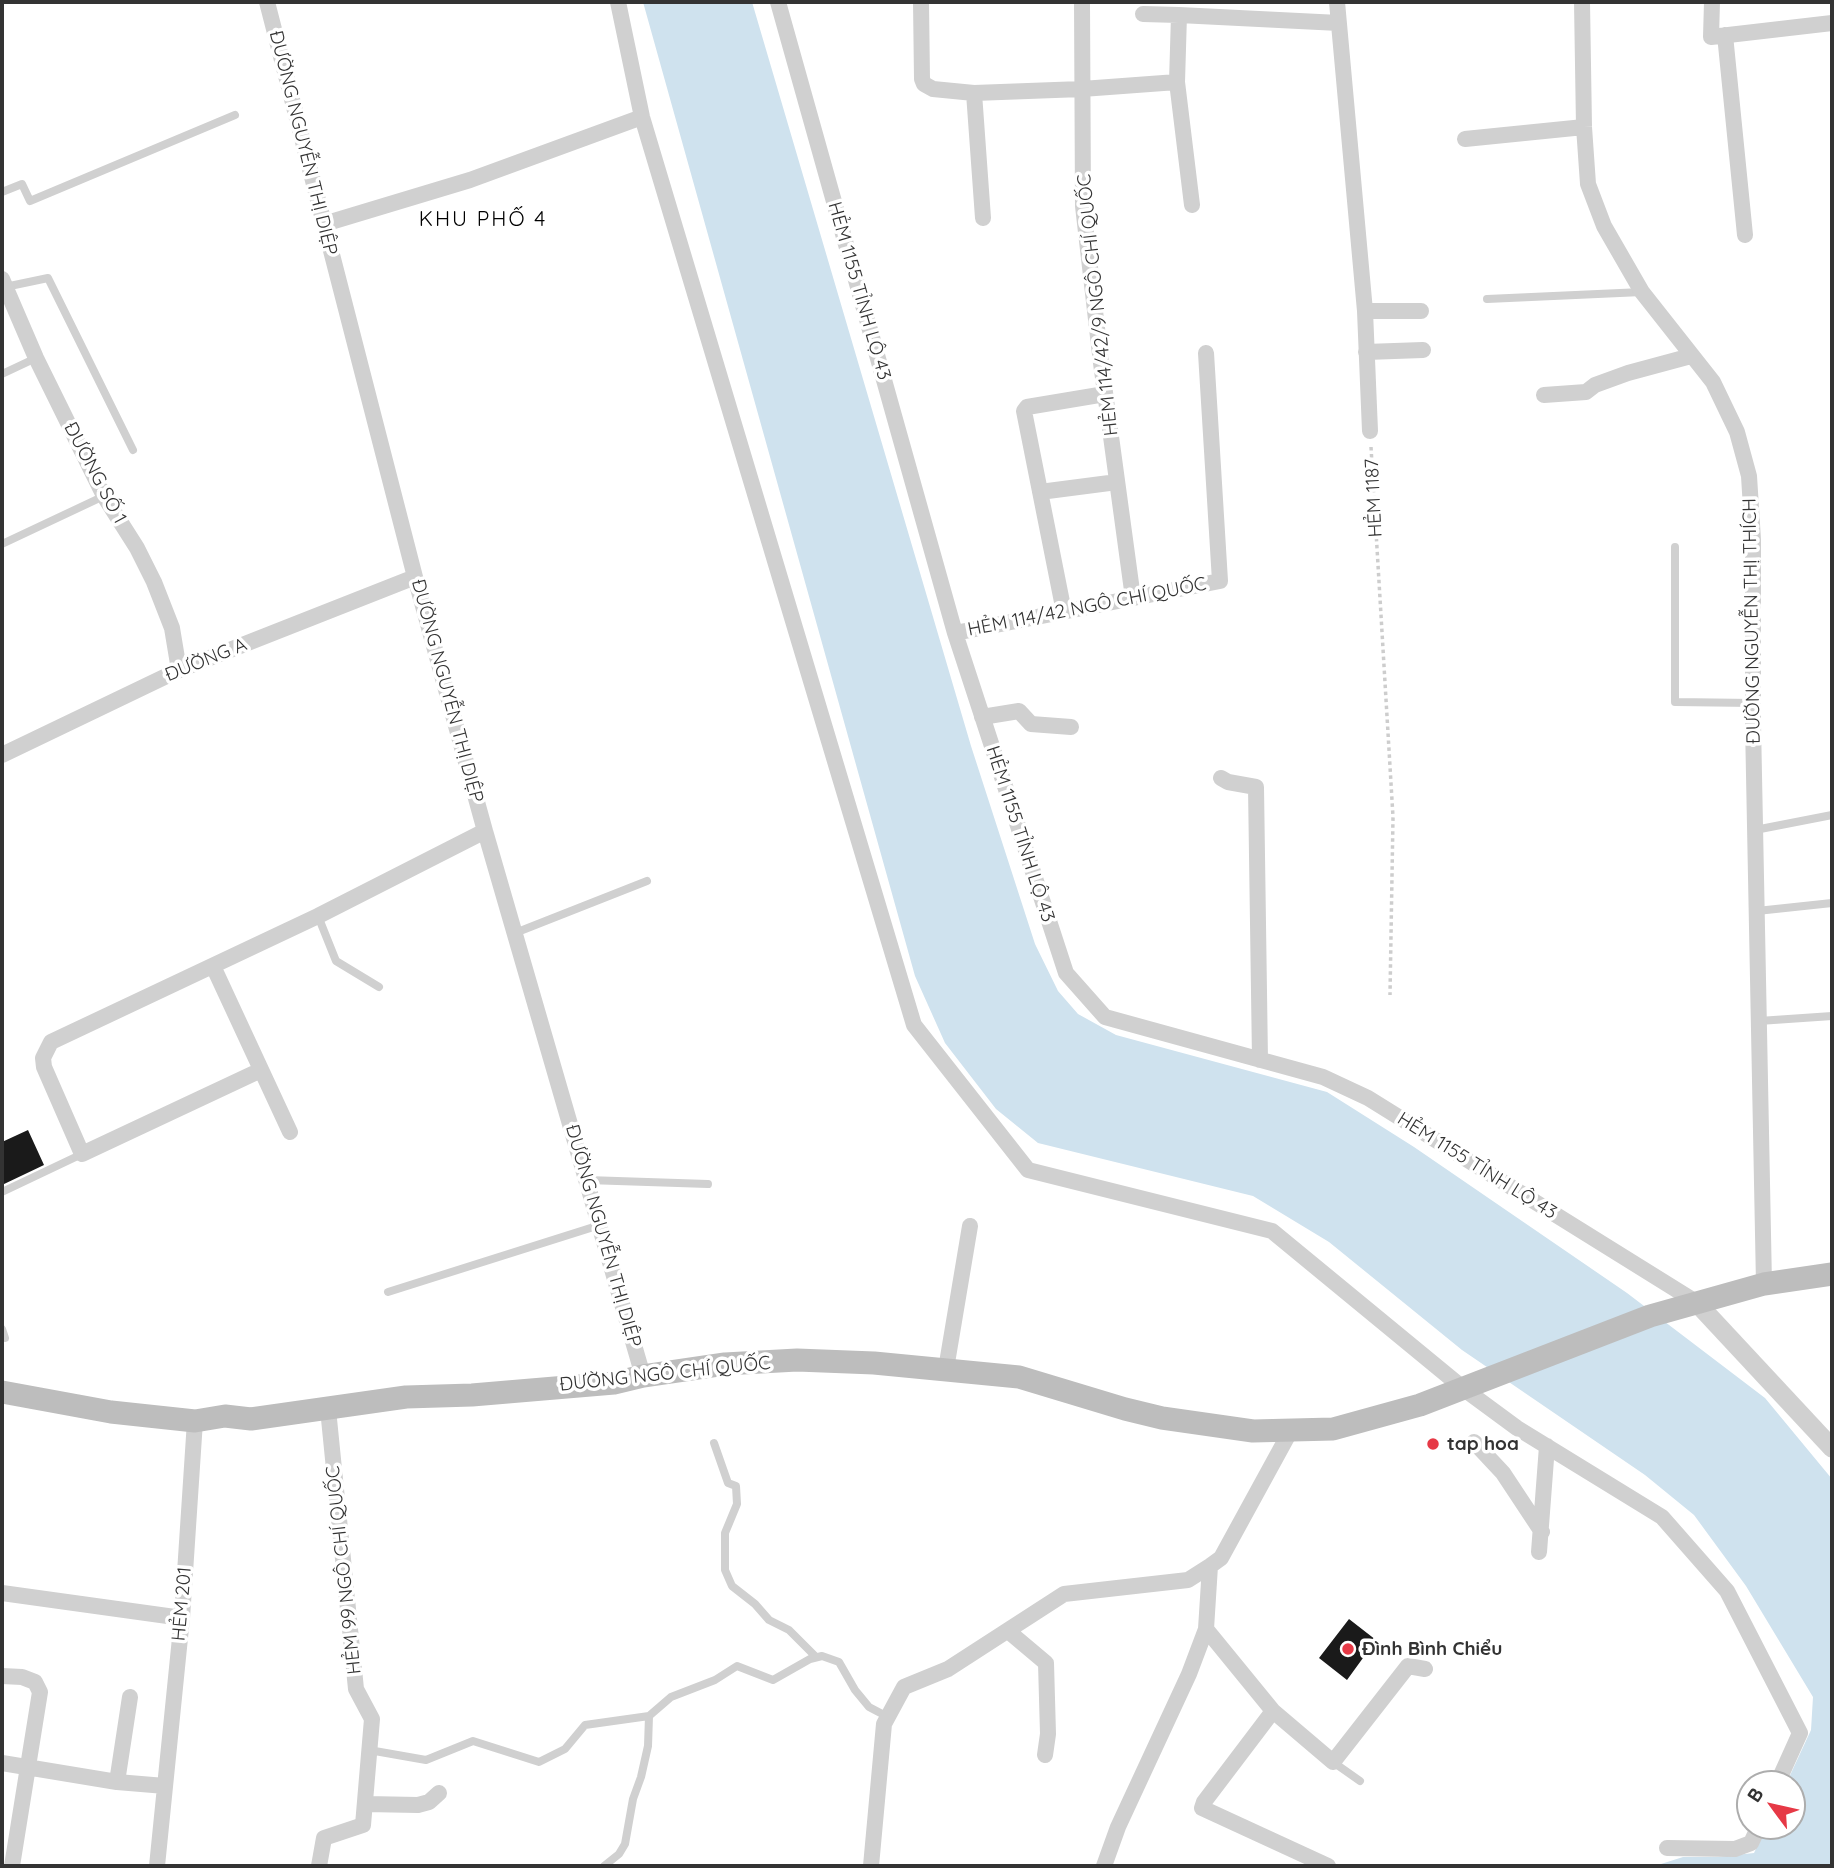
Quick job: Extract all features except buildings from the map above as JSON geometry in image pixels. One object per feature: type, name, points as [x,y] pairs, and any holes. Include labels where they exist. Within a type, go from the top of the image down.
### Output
[{"type":"main road","name":"ĐƯỜNG NGÔ CHÍ QUỐC","points":[[2,1392],[111,1412],[195,1421],[225,1416],[251,1419],[406,1397],[472,1395],[614,1383],[725,1364],[797,1360],[874,1363],[1019,1377],[1162,1418],[1253,1430],[1333,1429],[1420,1405],[1650,1316],[1764,1284],[1832,1274]]},
{"type":"street","name":"ĐƯỜNG NGUYỄN THỊ DIỆP","points":[[267,2],[415,577],[485,831],[643,1376]]},
{"type":"street","points":[[618,2],[642,117],[914,1026],[1028,1170],[1272,1231],[1464,1389],[1517,1428],[1662,1517],[1727,1591],[1800,1733],[1783,1770]]},
{"type":"street","name":"HẺM 1155 TỈNH LỘ 43","points":[[778,2],[955,634],[1066,973],[1105,1017],[1323,1077],[1368,1098],[1696,1302]]},
{"type":"street","points":[[921,2],[922,79],[924,84],[933,89],[974,93],[1177,82]]},
{"type":"street","name":"HẺM 114/42/9 NGÔ CHÍ QUỐC","points":[[1082,2],[1083,206],[1133,598]]},
{"type":"street","name":"HẺM 1187","points":[[1337,2],[1365,311],[1370,431]]},
{"type":"street","name":"ĐƯỜNG NGUYỄN THỊ THÍCH","points":[[1582,2],[1584,127],[1588,184],[1604,226],[1642,292],[1713,382],[1737,432],[1749,476],[1753,540],[1753,703],[1764,1284]]},
{"type":"street","points":[[1712,2],[1711,37],[1832,23]]},
{"type":"street","points":[[1143,14],[1339,23]]},
{"type":"street","points":[[1179,15],[1177,82],[1192,205]]},
{"type":"street","points":[[1726,35],[1745,235]]},
{"type":"street","points":[[974,93],[984,218]]},
{"type":"street","points":[[324,224],[470,180],[642,117]]},
{"type":"street","points":[[1465,139],[1584,127]]},
{"type":"street","name":"ĐƯỜNG SỐ 1","points":[[4,283],[36,358],[104,496],[137,548],[167,613],[179,670]]},
{"type":"street","points":[[1365,311],[1421,311]]},
{"type":"street","points":[[1366,352],[1423,350]]},
{"type":"street","name":"HẺM 114/42 NGÔ CHÍ QUỐC","points":[[955,634],[1220,581],[1206,354]]},
{"type":"street","points":[[1544,395],[1586,392],[1628,373],[1691,356]]},
{"type":"street","points":[[1063,612],[1024,411],[1027,407],[1105,394]]},
{"type":"street","points":[[1040,492],[1118,482]]},
{"type":"street","name":"ĐƯỜNG A","points":[[2,755],[179,670],[415,577]]},
{"type":"street","points":[[982,717],[1019,710],[1031,724],[1071,727]]},
{"type":"street","points":[[1221,778],[1228,782],[1256,787],[1261,1060]]},
{"type":"street","points":[[261,1070],[82,1154],[44,1068],[43,1058],[51,1042],[318,916],[485,831]]},
{"type":"street","points":[[213,967],[290,1132]]},
{"type":"street","points":[[946,1369],[970,1226]]},
{"type":"street","points":[[1696,1302],[1832,1448]]},
{"type":"street","name":"HẺM 99 NGÔ CHÍ QUỐC","points":[[319,1866],[324,1839],[363,1825],[372,1719],[356,1689],[328,1409]]},
{"type":"street","name":"HẺM 201","points":[[157,1866],[182,1618],[195,1421]]},
{"type":"street","points":[[871,1866],[884,1724],[904,1687],[948,1669],[1064,1594],[1188,1580],[1210,1566],[1221,1558],[1291,1430]]},
{"type":"street","points":[[1474,1442],[1503,1473],[1542,1532]]},
{"type":"street","points":[[1539,1552],[1547,1446]]},
{"type":"street","points":[[1104,1866],[1118,1827],[1189,1674],[1206,1629],[1210,1566]]},
{"type":"street","points":[[2,1593],[182,1618]]},
{"type":"street","points":[[1206,1629],[1273,1711],[1333,1762],[1409,1666],[1425,1669]]},
{"type":"street","points":[[1008,1631],[1046,1663],[1048,1734],[1045,1755]]},
{"type":"street","points":[[2,1676],[22,1677],[35,1682],[40,1692],[29,1768],[8,1865]]},
{"type":"street","points":[[117,1782],[130,1697]]},
{"type":"street","points":[[1273,1711],[1202,1808],[1328,1866]]},
{"type":"street","points":[[2,1763],[117,1782],[165,1786]]},
{"type":"street","points":[[366,1804],[418,1805],[429,1802],[439,1793]]},
{"type":"street","points":[[1667,1847],[1735,1849],[1752,1840]]},
{"type":"lane","points":[[2,192],[22,184],[30,201],[235,115]]},
{"type":"lane","points":[[4,283],[48,278],[133,450]]},
{"type":"lane","points":[[1487,299],[1642,292]]},
{"type":"lane","points":[[2,374],[36,358]]},
{"type":"lane","points":[[2,544],[104,496]]},
{"type":"lane","points":[[1675,547],[1675,702],[1753,703]]},
{"type":"lane","points":[[1755,830],[1832,815]]},
{"type":"lane","points":[[515,933],[647,881]]},
{"type":"lane","points":[[1757,911],[1832,902]]},
{"type":"lane","points":[[318,916],[336,961],[379,987]]},
{"type":"lane","points":[[1759,1021],[1832,1016]]},
{"type":"lane","points":[[2,1192],[82,1154]]},
{"type":"lane","points":[[587,1180],[708,1184]]},
{"type":"lane","points":[[388,1292],[600,1225]]},
{"type":"lane","points":[[714,1443],[728,1483],[736,1486],[737,1504],[725,1533],[724,1570],[732,1587],[755,1604],[769,1620],[789,1630],[816,1657]]},
{"type":"lane","points":[[369,1750],[426,1760],[473,1741],[539,1762],[565,1749],[585,1726],[649,1716],[671,1697],[715,1680],[737,1667],[772,1679],[822,1656],[839,1662],[855,1690],[869,1707],[888,1717]]},
{"type":"lane","points":[[604,1866],[619,1854],[625,1844],[633,1799],[648,1746],[649,1716]]},
{"type":"lane","points":[[1333,1762],[1360,1781]]},
{"type":"path","name":"HẺM 1187","points":[[1370,431],[1393,817],[1390,995]]},
{"type":"water","points":[[643,2],[752,2],[971,746],[1035,944],[1058,991],[1078,1014],[1116,1035],[1327,1092],[1414,1147],[1627,1293],[1765,1398],[1832,1479],[1832,1866],[1660,1866],[1683,1857],[1754,1853],[1760,1840],[1806,1840],[1806,1770],[1792,1770],[1811,1730],[1813,1697],[1746,1586],[1694,1515],[1645,1475],[1462,1350],[1329,1242],[1253,1196],[1038,1143],[996,1109],[945,1043],[915,976]]},
{"type":"place","name":"tap hoa","points":[[1433,1444]]},
{"type":"place","name":"Đình Bình Chiểu","points":[[1348,1649]]},
{"type":"district","name":"KHU PHỐ 4","points":[[483,220]]}]
